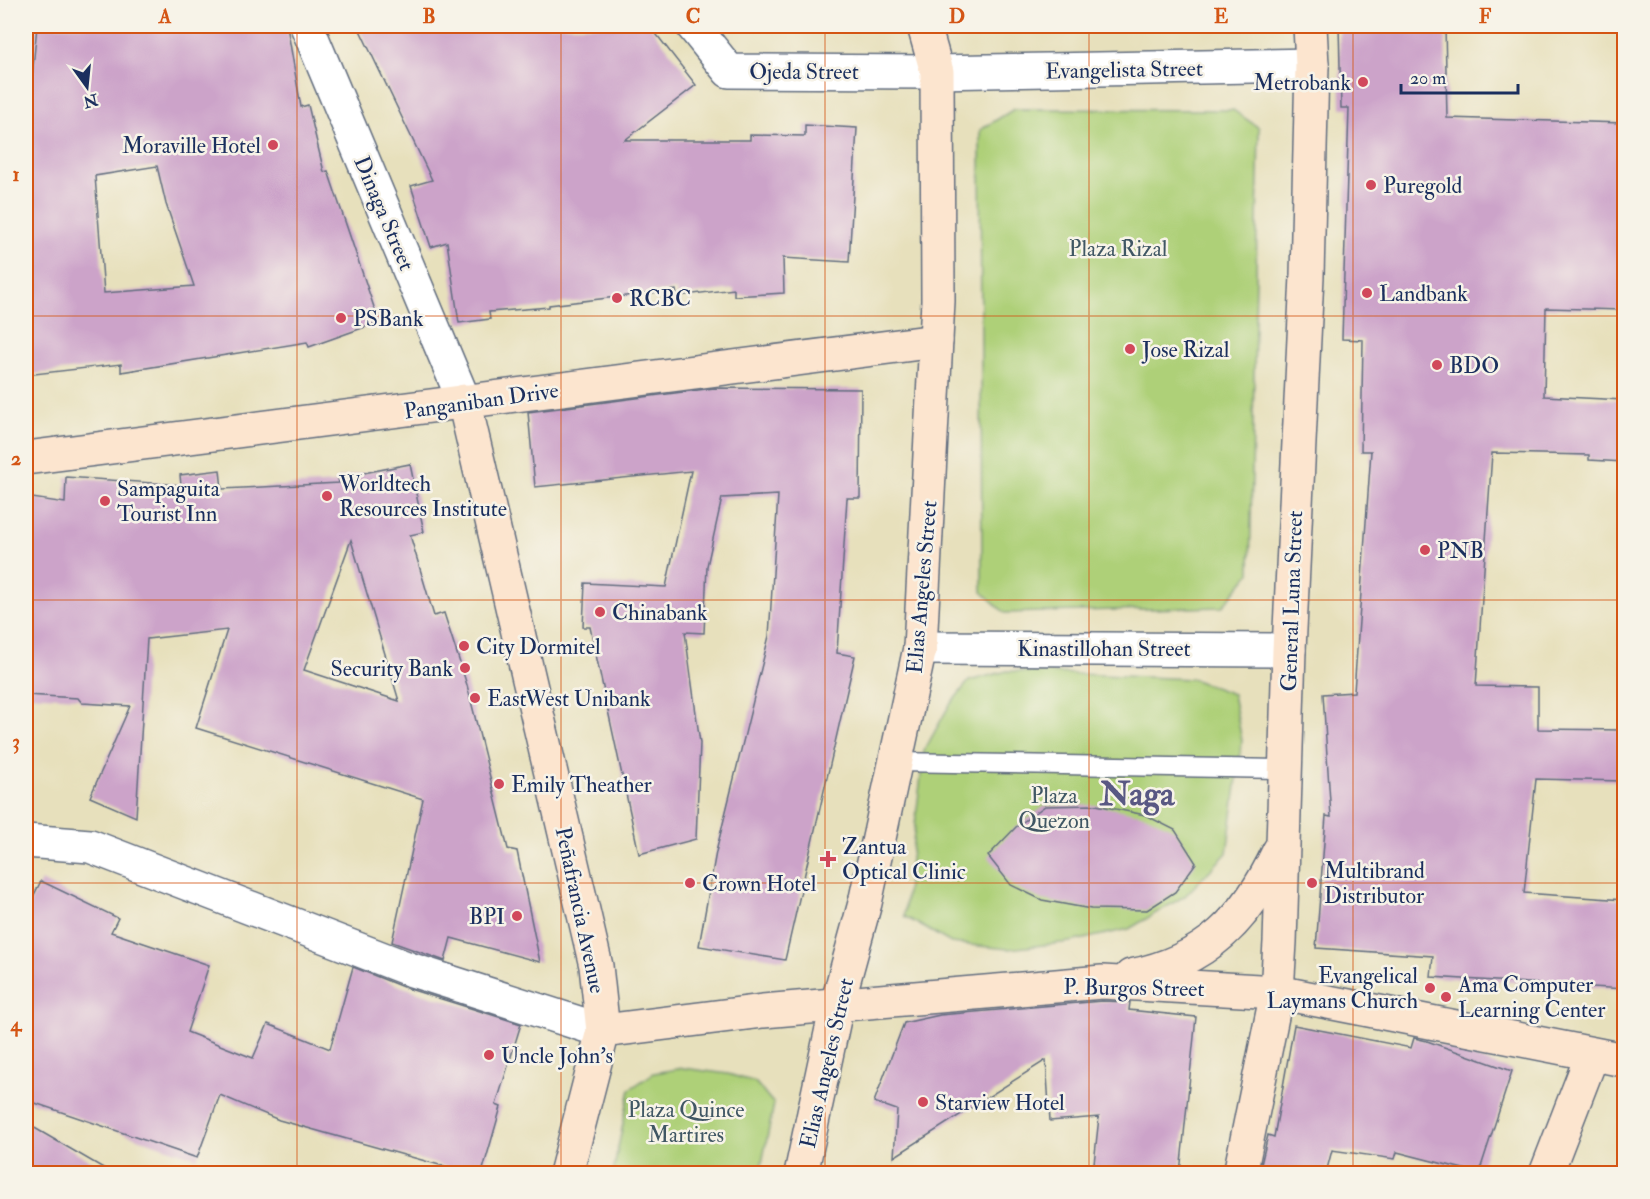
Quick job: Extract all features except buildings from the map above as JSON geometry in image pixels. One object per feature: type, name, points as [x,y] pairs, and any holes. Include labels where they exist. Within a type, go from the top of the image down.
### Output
[{"type":"main road","name":"Elias Angeles Street","points":[[801,1173],[837,1005],[865,903],[920,648],[936,341],[937,72],[924,26]]},
{"type":"main road","name":"General Luna Street","points":[[1240,1173],[1277,992],[1289,650],[1307,276],[1312,65],[1310,26]]},
{"type":"main road","name":"Panganiban Drive","points":[[26,458],[936,341]]},
{"type":"main road","name":"Peñafrancia Avenue","points":[[464,401],[596,966],[603,1031],[566,1173]]},
{"type":"main road","points":[[1102,982],[1155,971],[1184,959],[1209,944],[1236,922],[1262,886],[1283,841]]},
{"type":"main road","name":"P. Burgos Street","points":[[603,1031],[837,1005],[1102,982],[1277,992],[1592,1055],[1624,1059]]},
{"type":"main road","points":[[1546,1173],[1592,1055]]},
{"type":"street","name":"Dinaga Street","points":[[307,26],[464,401]]},
{"type":"street","name":"Ojeda Street","points":[[693,26],[729,71],[937,72]]},
{"type":"street","name":"Evangelista Street","points":[[937,72],[1312,65]]},
{"type":"street","name":"Kinastillohan Street","points":[[920,648],[1289,650]]},
{"type":"street","points":[[26,841],[90,846],[409,969],[603,1031]]},
{"type":"lane","points":[[896,762],[1286,769]]},
{"type":"green space","name":"Plaza Rizal","points":[[1014,109],[1233,110],[1259,128],[1250,573],[1222,607],[1005,613],[982,592],[980,130]]},
{"type":"green space","name":"Plaza Quezon","points":[[1007,671],[1192,679],[1233,694],[1242,741],[1227,853],[1185,896],[1129,929],[1070,942],[1008,949],[951,943],[904,916],[924,751],[949,706],[969,681]]},
{"type":"green space","name":"Plaza Quince Martires","points":[[683,1068],[728,1074],[755,1082],[774,1104],[760,1173],[613,1173],[630,1089],[654,1073]]},
{"type":"place","name":"Metrobank","points":[[1363,82]]},
{"type":"place","name":"Moraville Hotel","points":[[273,145]]},
{"type":"place","name":"Puregold","points":[[1371,185]]},
{"type":"place","name":"Landbank","points":[[1367,293]]},
{"type":"place","name":"RCBC","points":[[617,298]]},
{"type":"place","name":"PSBank","points":[[341,318]]},
{"type":"place","name":"Jose Rizal","points":[[1130,349]]},
{"type":"place","name":"BDO","points":[[1437,365]]},
{"type":"place","name":"Worldtech Resources Institute","points":[[327,496]]},
{"type":"place","name":"Sampaguita Tourist Inn","points":[[105,501]]},
{"type":"place","name":"PNB","points":[[1425,550]]},
{"type":"place","name":"Chinabank","points":[[600,612]]},
{"type":"place","name":"City Dormitel","points":[[464,646]]},
{"type":"place","name":"Security Bank","points":[[465,668]]},
{"type":"place","name":"EastWest Unibank","points":[[475,698]]},
{"type":"place","name":"Emily Theather","points":[[499,784]]},
{"type":"place","name":"Zantua Optical Clinic","points":[[828,859]]},
{"type":"place","name":"Crown Hotel","points":[[690,883]]},
{"type":"place","name":"Multibrand Distributor","points":[[1312,883]]},
{"type":"place","name":"BPI","points":[[517,916]]},
{"type":"place","name":"Evangelical Laymans Church","points":[[1430,988]]},
{"type":"place","name":"Ama Computer Learning Center","points":[[1446,997]]},
{"type":"place","name":"Uncle John's","points":[[489,1055]]},
{"type":"place","name":"Starview Hotel","points":[[923,1102]]},
{"type":"district","name":"Naga","points":[[1137,793]]}]
